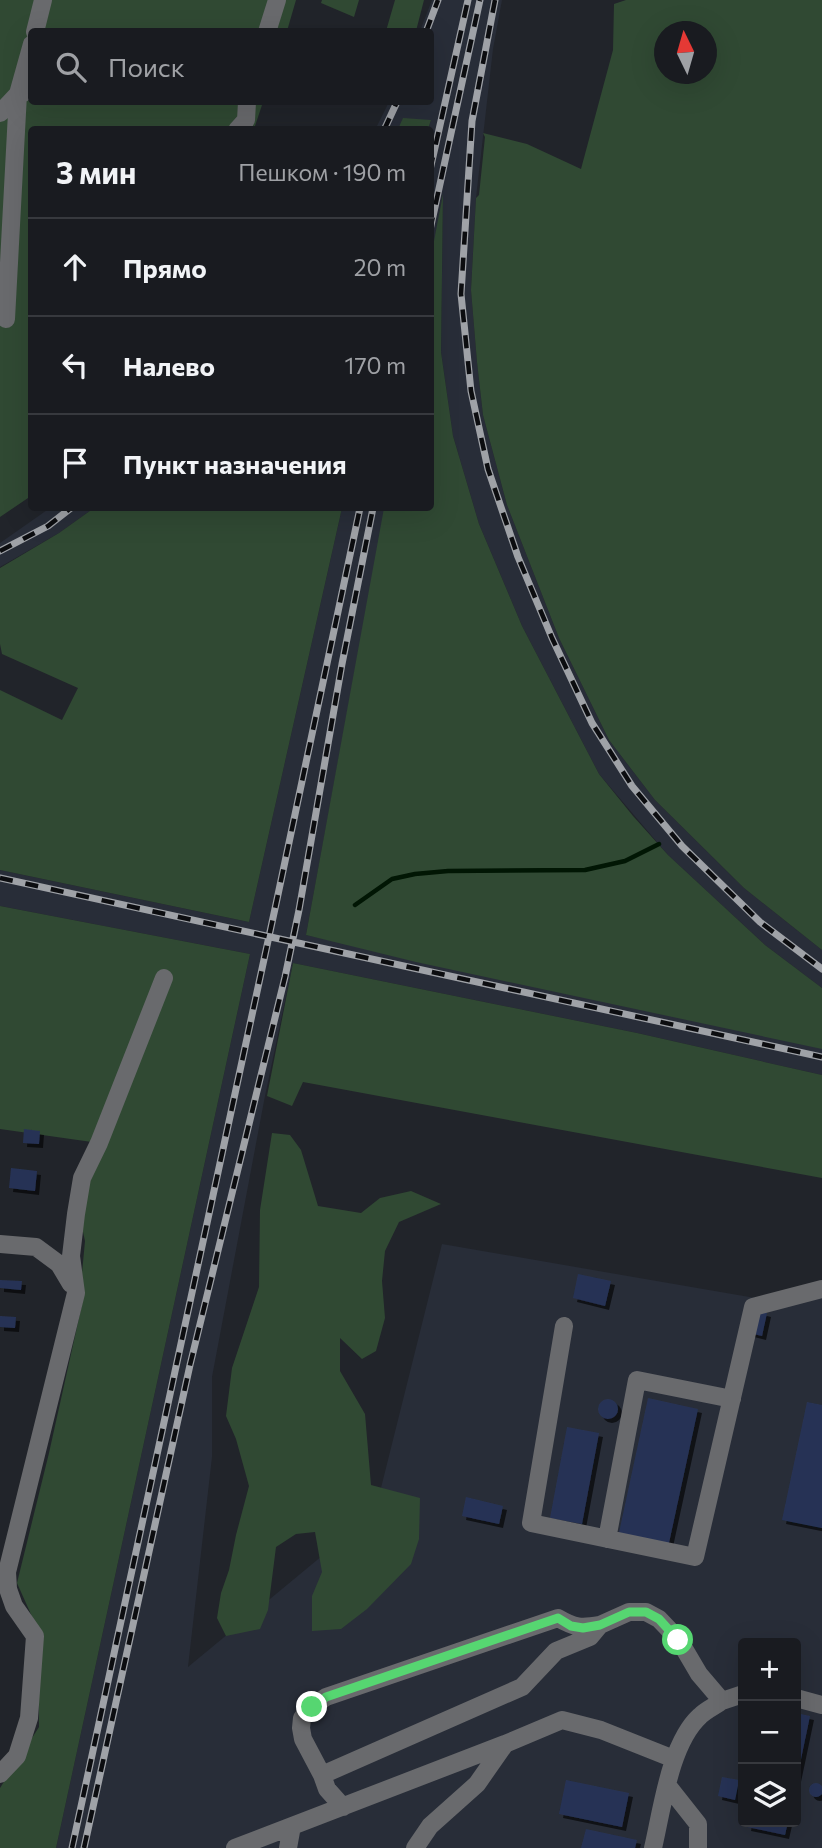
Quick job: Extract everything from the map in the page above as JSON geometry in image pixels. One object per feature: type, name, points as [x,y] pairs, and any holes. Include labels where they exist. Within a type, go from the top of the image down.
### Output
[{"type":"street","points":[[36,28],[43,0]]},
{"type":"street","points":[[268,28],[277,0]]},
{"type":"street","points":[[6,319],[28,71]]},
{"type":"street","points":[[0,113],[25,92]]},
{"type":"street","points":[[241,126],[246,120],[247,105]]},
{"type":"street","points":[[0,1774],[17,1756],[29,1718],[35,1636],[14,1606],[6,1573],[76,1293],[71,1256],[82,1178],[99,1143],[164,978]]},
{"type":"street","points":[[0,1244],[36,1247],[58,1264],[76,1293]]},
{"type":"street","points":[[564,1326],[531,1523],[695,1557],[753,1307],[822,1289]]},
{"type":"street","points":[[607,1539],[637,1380],[732,1399]]},
{"type":"street","points":[[343,1807],[327,1789],[303,1739],[300,1728],[302,1718],[312,1707],[326,1697],[558,1618],[571,1626],[583,1628],[600,1625],[629,1612],[646,1612],[659,1619],[678,1640],[699,1674],[722,1701]]},
{"type":"street","points":[[322,1774],[522,1687],[556,1651],[590,1637],[600,1625]]},
{"type":"street","points":[[653,1848],[674,1759],[686,1734],[699,1717],[722,1701],[738,1696]]},
{"type":"street","points":[[801,1699],[822,1705]]},
{"type":"street","points":[[235,1848],[562,1720],[601,1730],[674,1759]]},
{"type":"street","points":[[415,1848],[430,1826],[477,1784],[505,1744]]},
{"type":"street","points":[[667,1786],[698,1824],[698,1848]]},
{"type":"street","points":[[288,1848],[292,1826]]},
{"type":"shaded area","points":[[432,0],[502,0],[493,49],[476,198],[471,290],[477,362],[483,415],[507,505],[559,638],[609,740],[655,800],[744,888],[822,950],[822,988],[765,945],[668,855],[599,774],[522,626],[479,524],[453,436],[441,352],[443,200],[434,247],[434,126],[429,126],[431,120],[410,126],[377,126],[388,105],[434,105],[434,28],[421,28]]},
{"type":"shaded area","points":[[46,511],[90,511],[59,533],[0,567],[0,543]]},
{"type":"shaded area","points":[[341,511],[384,511],[306,935],[822,1048],[822,1075],[637,1033],[293,963],[212,1377],[212,1457],[188,1667],[375,1512],[442,1244],[767,1300],[822,1292],[822,1848],[56,1848],[250,954],[0,906],[0,870],[249,922]]},
{"type":"green space","points":[[0,0],[296,0],[288,28],[28,28],[28,105],[262,105],[255,126],[28,126],[28,498],[0,517]]},
{"type":"green space","points":[[322,0],[359,0],[354,17],[321,3]]},
{"type":"green space","points":[[395,0],[424,0],[417,28],[387,28]]},
{"type":"green space","points":[[626,0],[822,0],[822,950],[744,888],[655,800],[609,740],[559,638],[507,505],[483,415],[471,290],[476,198],[479,195],[485,137],[483,133],[527,144],[581,169],[613,50],[614,4]]},
{"type":"green space","points":[[403,118],[431,120],[429,126],[399,126]]},
{"type":"green space","points":[[443,194],[441,352],[453,436],[479,524],[522,626],[599,774],[633,816],[668,855],[765,945],[822,988],[822,1049],[416,962],[306,935],[383,511],[434,511],[434,241]]},
{"type":"green space","points":[[90,511],[341,511],[249,922],[0,870],[0,690],[62,720],[78,688],[2,654],[0,568]]},
{"type":"green space","points":[[0,906],[250,954],[56,1848],[0,1848],[0,1788],[39,1727],[38,1630],[17,1583],[83,1300],[85,1241],[77,1204],[106,1144],[0,1129]]},
{"type":"green space","points":[[293,963],[637,1033],[822,1075],[822,1178],[303,1082],[292,1106],[267,1096]]},
{"type":"green space","points":[[272,1133],[290,1135],[301,1150],[318,1206],[361,1213],[380,1198],[411,1191],[441,1204],[399,1222],[385,1251],[382,1281],[385,1318],[376,1351],[362,1359],[340,1338],[340,1371],[365,1414],[371,1485],[420,1498],[419,1539],[411,1564],[367,1609],[341,1629],[312,1631],[312,1596],[322,1572],[315,1532],[296,1534],[276,1547],[268,1610],[260,1629],[226,1636],[217,1618],[249,1486],[236,1439],[226,1416],[232,1368],[259,1287],[260,1210]]},
{"type":"building","points":[[24,1129],[40,1131],[39,1144],[23,1143]]},
{"type":"building","points":[[11,1168],[37,1171],[35,1191],[9,1188]]},
{"type":"building","points":[[578,1274],[611,1281],[605,1306],[573,1298]]},
{"type":"building","points":[[0,1280],[22,1281],[21,1290],[0,1288]]},
{"type":"building","points":[[755,1310],[767,1313],[762,1336],[750,1333]]},
{"type":"building","points":[[0,1316],[16,1317],[15,1328],[0,1327]]},
{"type":"building","points":[[648,1398],[698,1409],[667,1552],[617,1542]]},
{"type":"building","points":[[604,1399],[612,1399],[618,1409],[612,1419],[604,1419],[598,1413],[598,1405]]},
{"type":"building","points":[[807,1402],[822,1405],[822,1528],[782,1520]]},
{"type":"building","points":[[567,1427],[599,1433],[582,1524],[550,1518]]},
{"type":"building","points":[[466,1497],[503,1506],[499,1524],[462,1516]]},
{"type":"building","points":[[801,1714],[810,1716],[801,1759]]},
{"type":"building","points":[[722,1777],[738,1780],[735,1800],[718,1796]]},
{"type":"building","points":[[566,1780],[629,1793],[622,1827],[559,1814]]},
{"type":"building","points":[[813,1783],[819,1783],[823,1790],[819,1797],[813,1797],[809,1793],[809,1787]]},
{"type":"building","points":[[747,1827],[787,1827],[785,1835]]},
{"type":"building","points":[[586,1829],[637,1840],[635,1848],[581,1848]]},
{"type":"waterway","points":[[355,905],[392,879],[415,874],[448,871],[585,870],[625,861],[659,844]]},
{"type":"railway","points":[[428,28],[438,0]]},
{"type":"railway","points":[[434,152],[468,0]]},
{"type":"railway","points":[[434,212],[480,0]]},
{"type":"railway","points":[[495,0],[472,121],[461,294],[471,391],[488,469],[518,557],[552,638],[592,723],[632,786],[682,846],[760,922],[822,969]]},
{"type":"railway","points":[[386,126],[396,105]]},
{"type":"railway","points":[[0,551],[48,526],[67,511]]},
{"type":"railway","points":[[72,1848],[359,511]]},
{"type":"railway","points":[[84,1848],[190,1365],[285,977],[372,511]]},
{"type":"railway","points":[[0,878],[822,1057]]},
{"type":"route","points":[[312,1707],[326,1697],[558,1618],[571,1626],[583,1628],[600,1625],[629,1612],[646,1612],[659,1619],[678,1640]]}]
